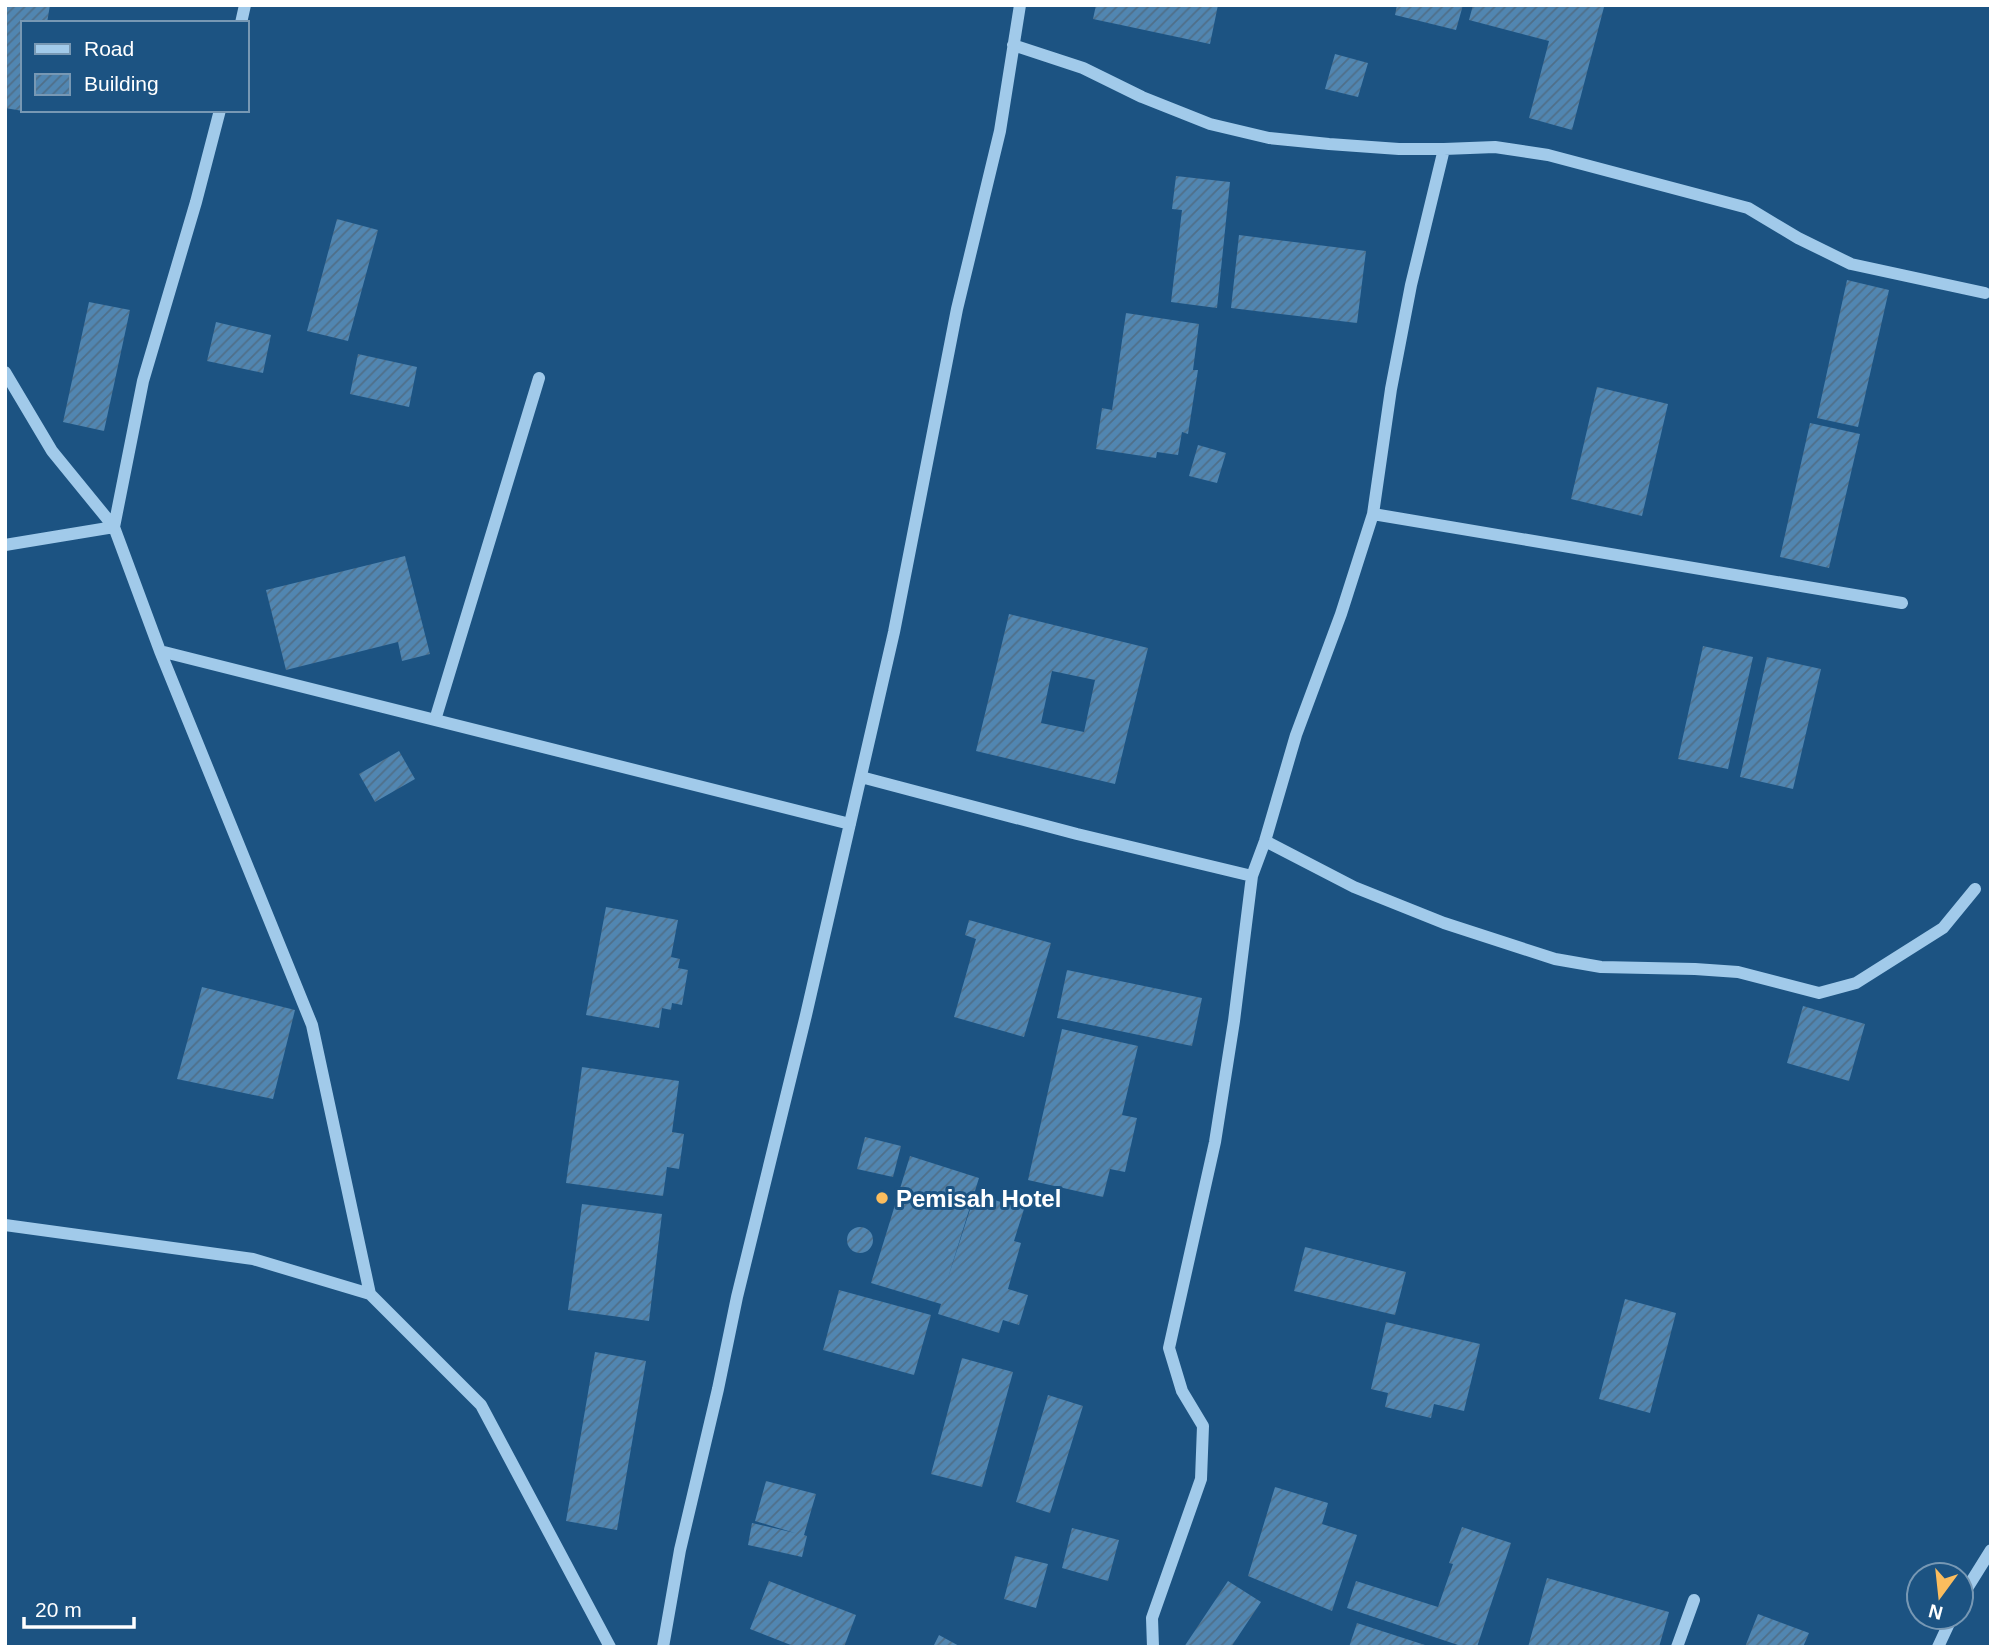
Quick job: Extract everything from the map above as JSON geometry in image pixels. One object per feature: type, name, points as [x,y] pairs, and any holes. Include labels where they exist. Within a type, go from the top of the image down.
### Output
[{"type":"street","points":[[663,1647],[680,1550],[737,1297],[806,1015],[894,632],[957,309],[1000,131],[1020,5]]},
{"type":"street","points":[[1013,44],[1083,68],[1142,97],[1210,124],[1269,138],[1364,146],[1444,149],[1495,147],[1560,158],[1748,208],[1798,238],[1851,264],[1985,293]]},
{"type":"street","points":[[114,527],[143,381],[219,112]]},
{"type":"street","points":[[1153,1647],[1152,1618],[1201,1479],[1203,1426],[1182,1391],[1169,1348],[1215,1142],[1234,1021],[1252,876],[1296,735],[1341,614],[1373,514],[1391,389],[1411,285],[1444,149]]},
{"type":"street","points":[[5,372],[52,452],[114,527],[160,651],[312,1025],[370,1294]]},
{"type":"street","points":[[435,720],[539,378]]},
{"type":"street","points":[[1373,514],[1902,603]]},
{"type":"street","points":[[5,545],[114,527]]},
{"type":"street","points":[[160,651],[850,824]]},
{"type":"street","points":[[861,776],[1077,834],[1252,876]]},
{"type":"street","points":[[1265,841],[1354,887],[1444,923],[1555,959],[1601,967],[1738,972],[1819,993],[1856,983],[1943,928],[1975,889]]},
{"type":"street","points":[[5,1225],[253,1259],[370,1294],[481,1405],[610,1647]]},
{"type":"street","points":[[1975,1576],[1991,1550]]},
{"type":"street","points":[[1676,1647],[1694,1600]]},
{"type":"street","points":[[1938,1647],[1945,1631]]},
{"type":"building","points":[[5,5],[50,5],[47,21],[21,21],[21,111],[5,108]]},
{"type":"building","points":[[1096,5],[1218,5],[1210,44],[1093,19]]},
{"type":"building","points":[[1397,5],[1463,5],[1456,30],[1395,15]]},
{"type":"building","points":[[1473,5],[1604,7],[1572,130],[1529,118],[1549,41],[1469,20]]},
{"type":"building","points":[[1335,54],[1368,63],[1358,97],[1325,89]]},
{"type":"building","points":[[1176,176],[1230,182],[1217,308],[1171,302],[1182,210],[1172,209]]},
{"type":"building","points":[[337,219],[378,230],[348,341],[307,331]]},
{"type":"building","points":[[1239,235],[1366,251],[1357,323],[1231,308]]},
{"type":"building","points":[[1847,280],[1889,290],[1858,427],[1817,418]]},
{"type":"building","points":[[89,302],[130,310],[104,431],[63,422]]},
{"type":"building","points":[[1126,313],[1199,324],[1193,370],[1198,370],[1188,434],[1182,432],[1178,455],[1157,452],[1156,458],[1096,449],[1102,408],[1112,410]]},
{"type":"building","points":[[216,322],[271,335],[263,373],[207,361]]},
{"type":"building","points":[[358,354],[417,367],[409,407],[350,394]]},
{"type":"building","points":[[1597,387],[1668,404],[1642,516],[1571,499]]},
{"type":"building","points":[[1810,423],[1860,434],[1829,568],[1780,557]]},
{"type":"building","points":[[1198,445],[1226,453],[1217,483],[1189,476]]},
{"type":"building","points":[[405,556],[430,654],[402,661],[398,642],[286,670],[266,590]]},
{"type":"building","points":[[1009,614],[1148,648],[1115,784],[976,751]],"holes":[[[1052,671],[1095,680],[1084,732],[1041,723]]]},
{"type":"building","points":[[1703,646],[1753,657],[1728,769],[1678,759]]},
{"type":"building","points":[[1767,657],[1821,669],[1793,789],[1740,777]]},
{"type":"building","points":[[399,751],[415,779],[375,802],[359,774]]},
{"type":"building","points":[[606,907],[678,920],[671,957],[680,959],[678,968],[688,970],[682,1005],[672,1003],[671,1010],[662,1008],[659,1028],[586,1015]]},
{"type":"building","points":[[969,920],[1051,943],[1024,1037],[954,1017],[976,939],[965,935]]},
{"type":"building","points":[[1067,970],[1202,998],[1192,1046],[1057,1018]]},
{"type":"building","points":[[202,987],[295,1010],[273,1099],[177,1079]]},
{"type":"building","points":[[1803,1006],[1865,1024],[1849,1081],[1787,1063]]},
{"type":"building","points":[[1062,1029],[1138,1046],[1122,1115],[1137,1118],[1125,1172],[1110,1169],[1103,1197],[1028,1180]]},
{"type":"building","points":[[582,1067],[679,1081],[672,1132],[684,1134],[679,1169],[667,1167],[663,1196],[566,1183]]},
{"type":"building","points":[[865,1137],[901,1146],[893,1177],[857,1169]]},
{"type":"building","points":[[910,1156],[979,1178],[947,1281],[975,1194],[1024,1209],[1014,1241],[1021,1243],[1008,1289],[1028,1295],[1019,1325],[1003,1320],[999,1333],[938,1314],[941,1304],[871,1283]]},
{"type":"building","points":[[582,1204],[662,1214],[649,1321],[568,1310]]},
{"type":"building","points":[[860,1227],[869,1231],[873,1240],[869,1249],[860,1253],[851,1249],[847,1240],[851,1231]]},
{"type":"building","points":[[1305,1247],[1406,1272],[1395,1315],[1294,1291]]},
{"type":"building","points":[[839,1290],[931,1315],[914,1375],[823,1350]]},
{"type":"building","points":[[1625,1299],[1676,1313],[1650,1413],[1599,1399]]},
{"type":"building","points":[[1386,1322],[1480,1344],[1464,1411],[1434,1404],[1431,1418],[1385,1407],[1388,1393],[1371,1389]]},
{"type":"building","points":[[595,1352],[646,1361],[617,1530],[566,1521]]},
{"type":"building","points":[[962,1358],[1013,1372],[982,1487],[931,1474]]},
{"type":"building","points":[[1048,1395],[1083,1406],[1050,1513],[1016,1502]]},
{"type":"building","points":[[766,1481],[816,1494],[804,1535],[807,1536],[802,1557],[748,1545],[752,1523],[795,1533],[755,1521]]},
{"type":"building","points":[[1275,1487],[1328,1503],[1322,1524],[1357,1535],[1332,1611],[1248,1576]]},
{"type":"building","points":[[1462,1527],[1511,1543],[1477,1647],[1464,1647],[1347,1608],[1356,1581],[1438,1607],[1453,1564],[1449,1563]]},
{"type":"building","points":[[1072,1528],[1119,1540],[1108,1581],[1062,1568]]},
{"type":"building","points":[[1015,1556],[1048,1564],[1036,1608],[1004,1599]]},
{"type":"building","points":[[1547,1578],[1669,1612],[1659,1647],[1528,1647]]},
{"type":"building","points":[[769,1581],[856,1615],[844,1647],[796,1647],[750,1629]]},
{"type":"building","points":[[1228,1581],[1261,1602],[1231,1647],[1184,1647]]},
{"type":"building","points":[[1758,1614],[1809,1633],[1803,1647],[1745,1647]]},
{"type":"building","points":[[1357,1623],[1428,1646],[1428,1647],[1349,1647]]},
{"type":"building","points":[[939,1635],[961,1647],[933,1647]]},
{"type":"place","name":"Pemisah Hotel","points":[[882,1198]]}]
